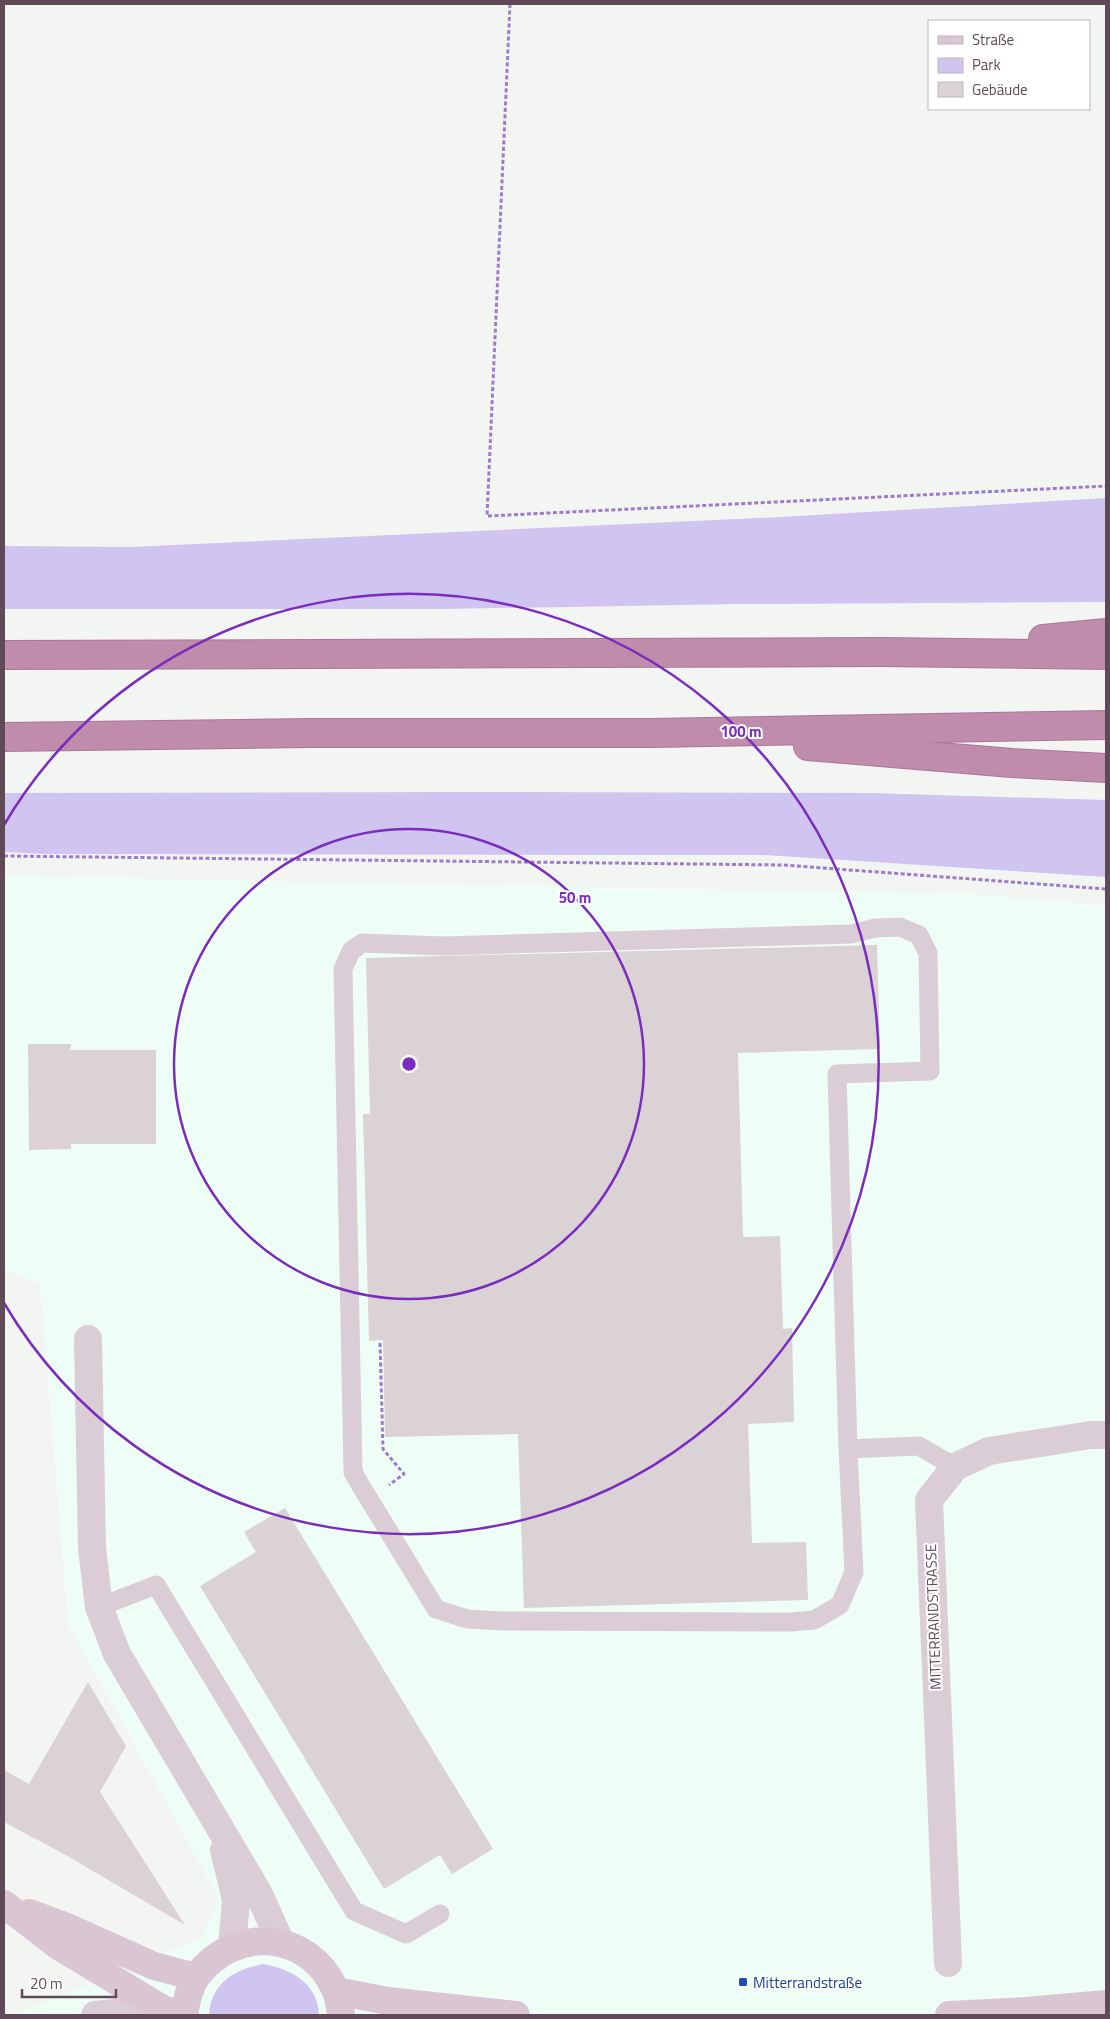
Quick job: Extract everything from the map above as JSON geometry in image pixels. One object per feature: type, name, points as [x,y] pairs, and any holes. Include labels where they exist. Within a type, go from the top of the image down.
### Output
[{"type":"highway","points":[[882,652],[1106,633]]},
{"type":"highway","points":[[4,655],[882,652],[1106,655]]},
{"type":"highway","points":[[4,737],[318,733],[652,733],[1106,725]]},
{"type":"highway","points":[[652,733],[1012,763],[1106,768]]},
{"type":"street","points":[[88,1339],[92,1548],[99,1607],[116,1654],[259,1894],[281,1943]]},
{"type":"street","name":"MITTERRANDSTRASSE","points":[[948,1963],[929,1500],[955,1467],[989,1451],[1092,1435],[1106,1435]]},
{"type":"street","points":[[218,1824],[236,1900],[232,1947]]},
{"type":"street","points":[[4,1904],[67,1928],[154,1966],[196,1977]]},
{"type":"street","points":[[4,1904],[57,1945],[174,2013]]},
{"type":"street","points":[[95,2015],[174,2013],[187,1997],[196,1977],[212,1959],[232,1947],[256,1941],[281,1943],[299,1949],[314,1960],[326,1974],[338,2003],[388,2001],[516,2015]]},
{"type":"street","points":[[949,2015],[1106,2004]]},
{"type":"lane","points":[[900,927],[919,935],[928,953],[930,1071],[837,1074],[848,1449],[854,1572],[840,1605],[814,1620],[791,1622],[502,1621],[467,1619],[436,1609],[353,1472],[343,969],[351,951],[362,943],[444,946],[851,934],[875,928],[900,927]]},
{"type":"lane","points":[[848,1449],[919,1446],[955,1467]]},
{"type":"lane","points":[[99,1607],[156,1585],[354,1911],[406,1934],[440,1914]]},
{"type":"path","points":[[510,4],[487,516],[1106,486]]},
{"type":"path","points":[[4,856],[783,865],[1106,889]]},
{"type":"path","points":[[380,1343],[383,1449],[399,1467]]},
{"type":"shaded area","points":[[4,876],[970,894],[1106,905],[1106,2015],[14,2015],[202,1938],[219,1899],[68,1624],[40,1283],[4,1270]]},
{"type":"green space","points":[[1106,498],[1106,602],[740,604],[441,609],[4,609],[4,546],[131,547],[781,517]]},
{"type":"green space","points":[[4,793],[870,793],[1106,800],[1106,877],[765,855],[45,854],[4,852]]},
{"type":"green space","points":[[263,1964],[273,1966],[301,1979],[314,1994],[319,2015],[209,2015],[214,1994],[226,1979],[243,1970]]},
{"type":"building","points":[[877,945],[880,1049],[738,1053],[743,1237],[780,1236],[783,1329],[792,1328],[794,1422],[748,1424],[752,1543],[806,1542],[808,1600],[524,1608],[518,1434],[385,1437],[383,1340],[369,1341],[363,1114],[370,1114],[366,958]]},
{"type":"building","points":[[28,1044],[71,1044],[70,1050],[156,1050],[156,1144],[71,1144],[71,1149],[29,1150]]},
{"type":"building","points":[[285,1508],[493,1849],[452,1874],[440,1855],[384,1889],[200,1586],[256,1552],[244,1532]]},
{"type":"building","points":[[88,1682],[126,1746],[100,1792],[185,1925],[64,1854],[4,1822],[4,1770],[29,1784]]},
{"type":"place","name":"Mitterrandstraße","points":[[743,1982]]}]
